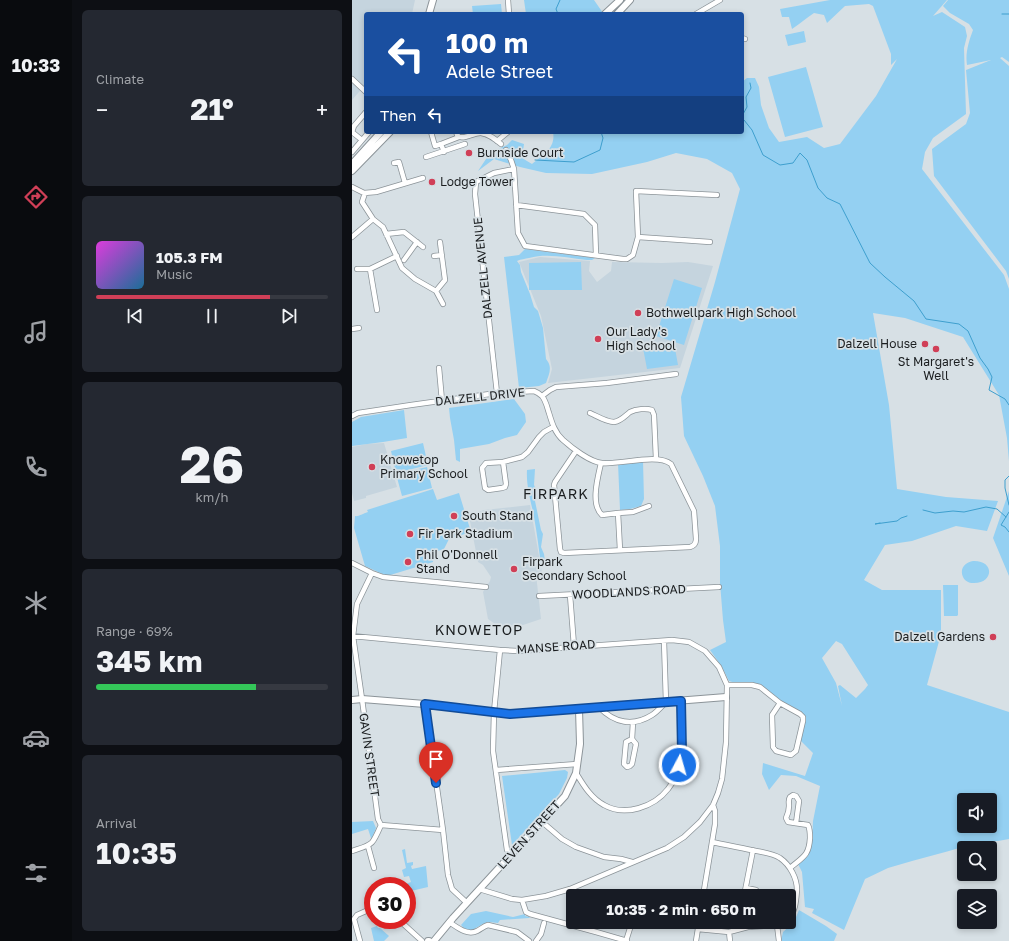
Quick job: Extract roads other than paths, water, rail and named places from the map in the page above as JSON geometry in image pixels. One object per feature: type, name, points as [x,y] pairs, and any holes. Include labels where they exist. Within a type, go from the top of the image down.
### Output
[{"type":"street","points":[[430,12],[433,0]]},
{"type":"street","points":[[508,0],[509,12]]},
{"type":"street","points":[[608,12],[620,0]]},
{"type":"street","points":[[620,12],[630,0]]},
{"type":"street","points":[[699,12],[714,2],[720,0]]},
{"type":"street","points":[[352,79],[364,90]]},
{"type":"street","points":[[362,140],[352,132],[354,126],[364,114]]},
{"type":"street","points":[[352,152],[367,134]]},
{"type":"street","points":[[352,164],[379,134]]},
{"type":"street","points":[[352,171],[388,134]]},
{"type":"street","points":[[432,134],[435,146],[472,134]]},
{"type":"street","points":[[484,134],[499,142],[506,134]]},
{"type":"street","points":[[441,144],[444,152]]},
{"type":"street","points":[[426,157],[465,144]]},
{"type":"street","points":[[506,150],[514,169],[518,233],[524,246],[627,259],[633,255],[638,237],[636,191],[717,195]]},
{"type":"street","points":[[394,163],[399,162],[405,183]]},
{"type":"street","name":"DALZELL AVENUE","points":[[497,393],[475,194],[476,182],[494,173],[514,169]]},
{"type":"street","points":[[352,187],[365,193],[376,192],[423,178]]},
{"type":"street","points":[[365,193],[362,202],[373,219],[383,227],[402,268],[414,279],[436,291],[443,304]]},
{"type":"street","points":[[516,205],[584,214],[595,226],[596,256]]},
{"type":"street","points":[[352,237],[373,219]]},
{"type":"street","points":[[386,234],[404,232],[423,247]]},
{"type":"street","points":[[638,237],[710,242]]},
{"type":"street","points":[[404,260],[417,242]]},
{"type":"street","points":[[436,291],[445,280],[440,242]]},
{"type":"street","points":[[434,256],[442,255]]},
{"type":"street","points":[[356,269],[370,269],[397,256]]},
{"type":"street","points":[[370,269],[377,310]]},
{"type":"street","points":[[352,329],[359,328]]},
{"type":"street","points":[[440,368],[442,401]]},
{"type":"street","name":"DALZELL DRIVE","points":[[352,416],[358,413],[497,393],[534,392],[542,396],[550,390],[556,388],[676,374]]},
{"type":"street","points":[[542,396],[547,404],[553,427],[561,438],[576,451],[587,457],[601,463],[656,459],[666,461],[671,464],[694,511],[696,542],[693,546],[561,552],[554,485],[576,451]]},
{"type":"street","points":[[590,413],[612,422],[619,421],[630,412],[636,410],[652,410],[654,415],[656,459]]},
{"type":"street","points":[[503,462],[506,484],[505,487],[486,490],[482,468],[486,463],[503,462],[522,458],[544,432],[553,427]]},
{"type":"street","points":[[601,463],[596,483],[596,499],[598,511],[602,515],[633,512],[649,506]]},
{"type":"street","points":[[618,513],[620,550]]},
{"type":"street","points":[[352,563],[379,576],[389,578],[486,587]]},
{"type":"street","name":"GAVIN STREET","points":[[372,573],[358,604],[352,636],[378,819],[381,825]]},
{"type":"street","name":"WOODLANDS ROAD","points":[[539,596],[719,587]]},
{"type":"street","points":[[570,595],[574,646]]},
{"type":"street","name":"MANSE ROAD","points":[[352,636],[518,651],[664,640],[689,642],[704,651],[719,667],[727,685],[726,742],[722,779],[713,805]]},
{"type":"street","points":[[599,707],[612,718],[622,722],[636,722],[652,715],[666,702],[664,640]]},
{"type":"street","points":[[500,650],[494,712],[493,751],[507,850],[511,855]]},
{"type":"street","points":[[727,685],[752,685],[760,687],[780,703],[800,714],[803,721],[796,751],[791,755],[776,751],[773,747],[772,715],[780,703]]},
{"type":"street","points":[[352,700],[362,699],[425,704],[510,714],[726,697]]},
{"type":"street","points":[[576,773],[586,790],[594,799],[617,810],[638,809],[659,798],[668,790],[677,774],[681,760],[681,701]]},
{"type":"street","points":[[425,704],[448,874],[452,889],[467,903]]},
{"type":"street","name":"LEVEN STREET","points":[[434,941],[449,922],[565,796],[576,773],[580,744],[579,709]]},
{"type":"street","points":[[632,739],[626,742],[624,764],[627,767],[632,764],[636,744],[632,739],[633,722]]},
{"type":"street","points":[[496,770],[577,764]]},
{"type":"street","points":[[790,868],[806,854],[809,843],[810,828],[808,825],[788,822],[786,818],[789,805],[788,801],[793,795],[799,800],[796,823]]},
{"type":"street","points":[[704,889],[715,824],[715,812],[713,805]]},
{"type":"street","points":[[479,889],[512,899],[522,900],[546,896],[570,889],[667,848],[684,837],[700,822],[713,805]]},
{"type":"street","points":[[541,821],[562,839],[576,847],[604,857],[632,862]]},
{"type":"street","points":[[352,851],[368,846],[374,842],[381,825],[443,830]]},
{"type":"street","points":[[712,842],[768,853],[781,858],[790,868],[795,877],[797,887],[796,900]]},
{"type":"street","points":[[368,846],[374,868]]},
{"type":"street","points":[[751,889],[746,888],[753,850]]},
{"type":"street","points":[[522,900],[526,912],[530,914],[627,941],[630,929]]},
{"type":"street","points":[[360,941],[354,919],[357,915],[364,912]]},
{"type":"street","points":[[449,922],[467,933],[475,932],[488,925],[517,932],[529,941]]},
{"type":"street","points":[[536,941],[539,938],[544,923]]},
{"type":"street","points":[[409,929],[422,941]]},
{"type":"street","points":[[696,941],[698,929],[729,932],[740,929]]},
{"type":"street","points":[[778,929],[779,941]]},
{"type":"street","points":[[536,930],[541,933]]},
{"type":"street","points":[[729,932],[730,941]]},
{"type":"waterway","points":[[557,12],[556,9],[560,0]]},
{"type":"waterway","points":[[1002,14],[1009,14]]},
{"type":"waterway","points":[[744,112],[747,107],[746,97],[751,88],[750,83]]},
{"type":"waterway","points":[[744,120],[752,130],[763,155],[780,165],[793,163],[800,153],[807,160],[818,188],[827,198],[840,204],[870,263],[914,301],[926,319],[959,324],[968,331],[980,358],[992,377],[989,390],[1005,399],[1009,405]]},
{"type":"waterway","points":[[535,160],[574,162],[600,150],[603,138],[602,134]]},
{"type":"waterway","points":[[1009,476],[1005,480],[1005,488],[1009,505]]},
{"type":"waterway","points":[[923,510],[935,513],[953,511],[964,512],[986,507],[997,509],[1006,517]]},
{"type":"waterway","points":[[1009,512],[1001,525],[1009,532]]},
{"type":"waterway","points":[[880,523],[875,524],[897,521],[907,516]]},
{"type":"place","name":"Burnside Court","points":[[469,153]]},
{"type":"place","name":"Lodge Tower","points":[[432,182]]},
{"type":"place","name":"Bothwellpark High School","points":[[638,313]]},
{"type":"place","name":"Our Lady's High School","points":[[598,339]]},
{"type":"place","name":"Dalzell House","points":[[925,344]]},
{"type":"place","name":"St Margaret's Well","points":[[936,349]]},
{"type":"place","name":"Knowetop Primary School","points":[[372,467]]},
{"type":"place","name":"South Stand","points":[[454,516]]},
{"type":"place","name":"Fir Park Stadium","points":[[410,534]]},
{"type":"place","name":"Phil O'Donnell Stand","points":[[408,562]]},
{"type":"place","name":"Firpark Secondary School","points":[[514,569]]},
{"type":"place","name":"Dalzell Gardens","points":[[993,637]]},
{"type":"district","name":"FIRPARK","points":[[556,494]]},
{"type":"district","name":"KNOWETOP","points":[[479,630]]}]
